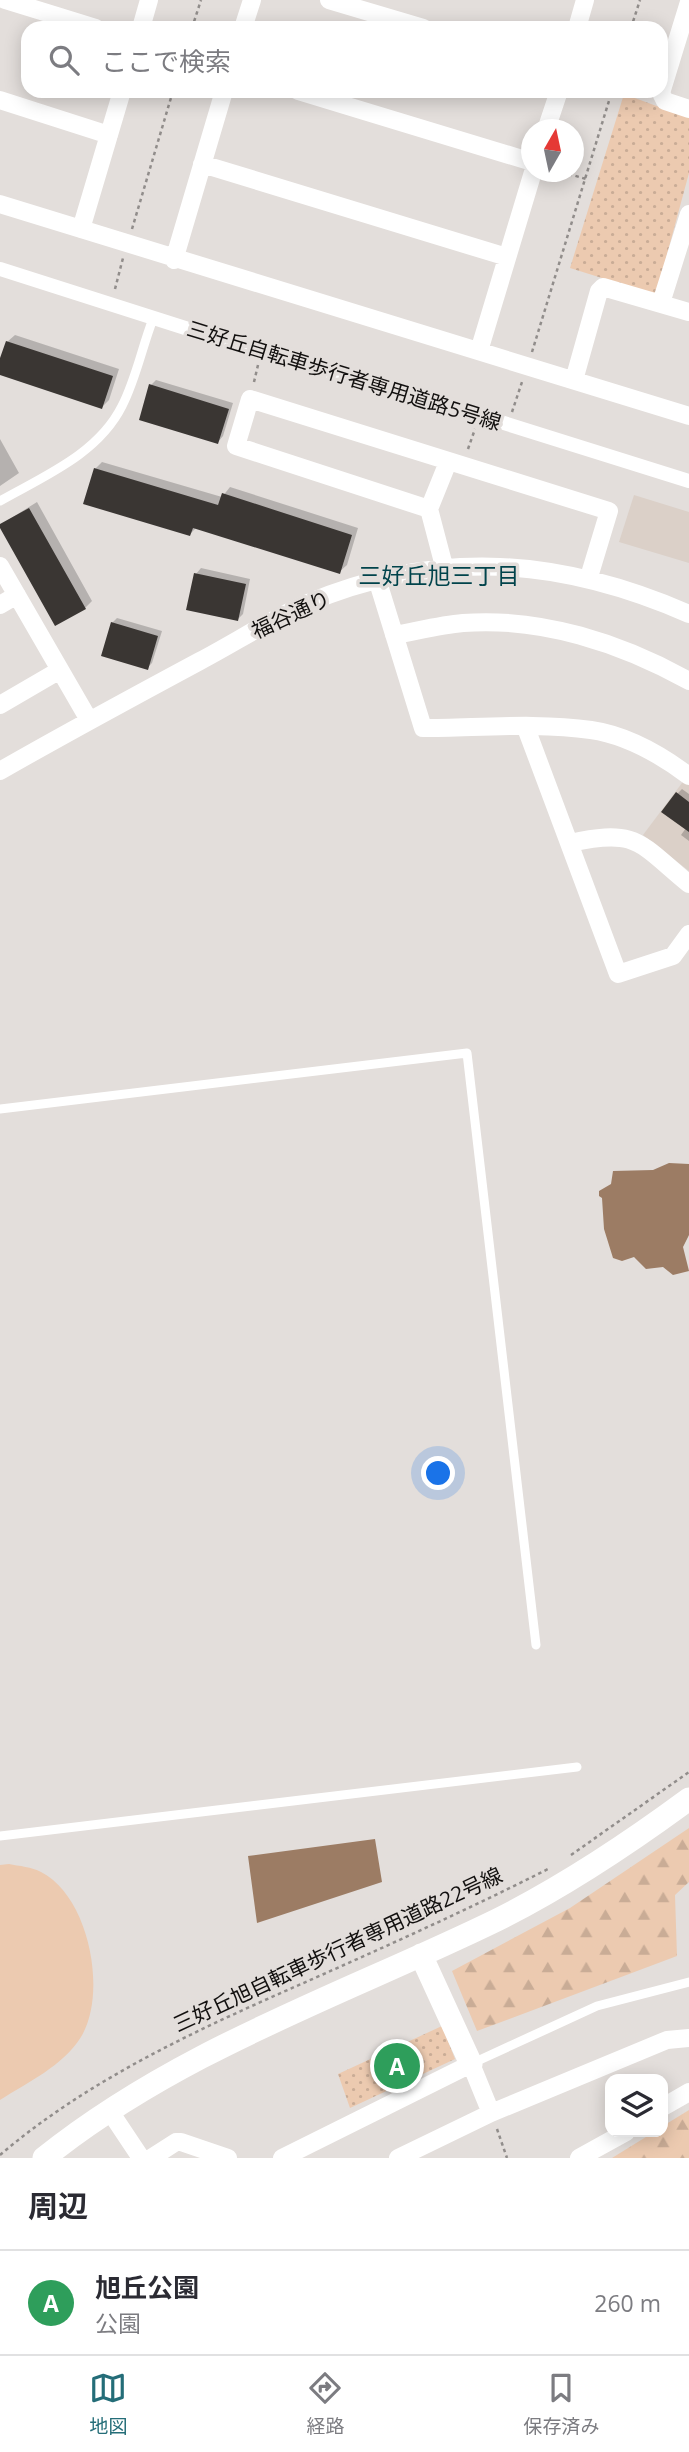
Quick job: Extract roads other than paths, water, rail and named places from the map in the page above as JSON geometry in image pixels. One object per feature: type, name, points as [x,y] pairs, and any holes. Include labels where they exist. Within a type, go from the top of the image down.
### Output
[{"type":"street","points":[[5,0],[73,21]]},
{"type":"street","points":[[143,21],[149,0]]},
{"type":"street","points":[[245,21],[252,0]]},
{"type":"street","points":[[329,0],[400,21]]},
{"type":"street","points":[[579,21],[585,0]]},
{"type":"street","points":[[668,73],[689,2]]},
{"type":"street","points":[[81,229],[120,98]]},
{"type":"street","points":[[174,260],[222,98]]},
{"type":"street","points":[[321,98],[521,159]]},
{"type":"street","points":[[550,119],[557,98]]},
{"type":"street","points":[[664,98],[665,101],[689,109]]},
{"type":"street","points":[[0,100],[109,135]]},
{"type":"street","points":[[202,164],[507,257]]},
{"type":"street","points":[[479,351],[530,182]]},
{"type":"street","points":[[0,204],[174,260],[689,416]]},
{"type":"street","points":[[661,303],[689,214]]},
{"type":"street","name":"三好丘自転車歩行者専用道路5号線","points":[[0,269],[689,481]]},
{"type":"street","points":[[574,380],[599,291],[603,287],[689,312]]},
{"type":"street","points":[[429,509],[236,446],[250,399],[609,510],[589,578]]},
{"type":"street","points":[[444,566],[429,509],[456,464]]},
{"type":"street","points":[[0,566],[89,720]]},
{"type":"street","name":"福谷通り","points":[[0,771],[307,603],[377,579],[444,566],[524,566],[589,578],[651,597],[689,614]]},
{"type":"street","points":[[377,579],[423,728],[592,730],[630,742],[663,757],[689,776]]},
{"type":"street","points":[[0,605],[17,595]]},
{"type":"street","points":[[394,635],[463,623],[529,625],[587,637],[661,665],[689,681]]},
{"type":"street","points":[[0,705],[60,670]]},
{"type":"street","points":[[526,728],[618,974],[673,956],[689,934]]},
{"type":"street","points":[[570,843],[604,836],[629,837],[689,884]]},
{"type":"street","points":[[44,2158],[109,2110],[197,2057],[421,1955],[562,1885],[689,1799]]},
{"type":"street","points":[[421,1955],[491,2113]]},
{"type":"street","points":[[398,2158],[491,2113],[667,2040],[689,2038]]},
{"type":"street","points":[[282,2158],[471,2064]]},
{"type":"street","points":[[668,2104],[689,2092]]},
{"type":"street","points":[[109,2110],[141,2158]]},
{"type":"street","points":[[579,2158],[617,2137]]},
{"type":"street","points":[[150,2158],[176,2142],[228,2158]]},
{"type":"lane","points":[[0,501],[73,459],[99,440],[121,408],[153,318]]},
{"type":"lane","points":[[0,1109],[467,1053],[536,1645]]},
{"type":"lane","points":[[0,1836],[577,1767]]},
{"type":"lane","points":[[471,2064],[597,2006],[689,1982]]},
{"type":"place","name":"旭丘公園","points":[[397,2066]]},
{"type":"district","name":"三好丘旭三丁目","points":[[439,576]]}]
